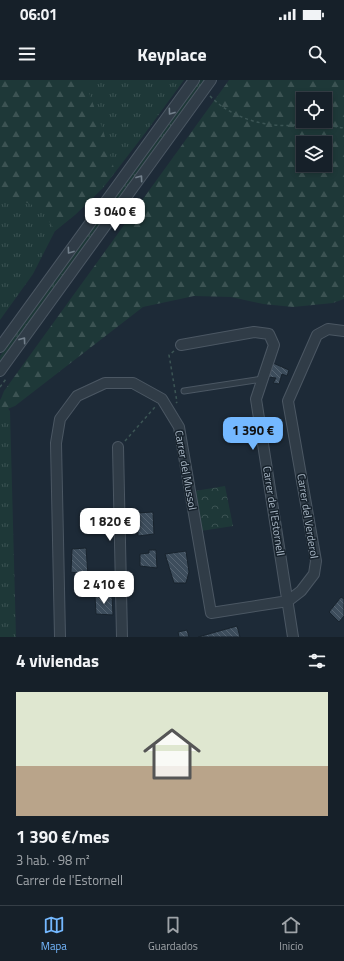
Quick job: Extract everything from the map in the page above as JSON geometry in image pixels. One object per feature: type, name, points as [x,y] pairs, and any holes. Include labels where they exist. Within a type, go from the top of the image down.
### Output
[{"type":"street","points":[[0,347],[194,80]]},
{"type":"street","points":[[0,371],[211,80]]},
{"type":"street","name":"Carrer del Verderol","points":[[288,601],[301,591],[314,574],[316,561],[288,401],[317,336],[328,329],[344,331]]},
{"type":"street","name":"Carrer de l'Estornell","points":[[181,345],[254,332],[269,334],[274,344],[256,399],[293,637]]},
{"type":"street","points":[[60,637],[56,443],[60,419],[78,396],[105,383],[133,383],[162,399]]},
{"type":"street","name":"Carrer del Mussol","points":[[162,399],[179,427],[211,613],[288,601]]},
{"type":"street","points":[[118,447],[122,637]]},
{"type":"lane","points":[[184,391],[263,379]]},
{"type":"path","points":[[210,96],[222,106],[256,122],[295,126],[314,123],[344,128]]},
{"type":"path","points":[[169,411],[176,402],[168,355],[181,345]]},
{"type":"path","points":[[118,447],[162,399]]},
{"type":"green space","points":[[0,80],[184,80],[103,188],[75,215],[55,231],[33,274],[0,320]]},
{"type":"green space","points":[[3,80],[84,80],[103,130],[115,172],[86,203],[55,231],[41,208],[0,193],[0,83]]},
{"type":"green space","points":[[200,80],[206,80],[0,365],[0,356]]},
{"type":"green space","points":[[229,80],[344,80],[344,299],[333,303],[293,307],[263,304],[231,297],[194,296],[143,307],[15,406],[0,412],[0,401],[4,391]]},
{"type":"green space","points":[[0,399],[10,411],[16,637],[0,637]]},
{"type":"green space","points":[[225,486],[233,526],[201,531],[195,491]]},
{"type":"building","points":[[273,363],[289,370],[287,376],[282,374],[279,384],[273,383],[276,378],[268,377]]},
{"type":"building","points":[[153,512],[154,534],[138,536],[137,513]]},
{"type":"building","points":[[86,548],[88,575],[71,572],[72,549]]},
{"type":"building","points":[[149,550],[156,550],[157,568],[140,566],[140,554],[149,553]]},
{"type":"building","points":[[186,551],[189,572],[186,583],[174,583],[165,554]]},
{"type":"building","points":[[105,592],[112,595],[113,615],[96,614],[95,596],[104,596]]},
{"type":"building","points":[[341,597],[344,599],[344,616],[339,622],[329,612]]},
{"type":"building","points":[[237,626],[240,637],[198,637]]},
{"type":"building","points":[[187,630],[189,637],[179,637],[178,632]]}]
